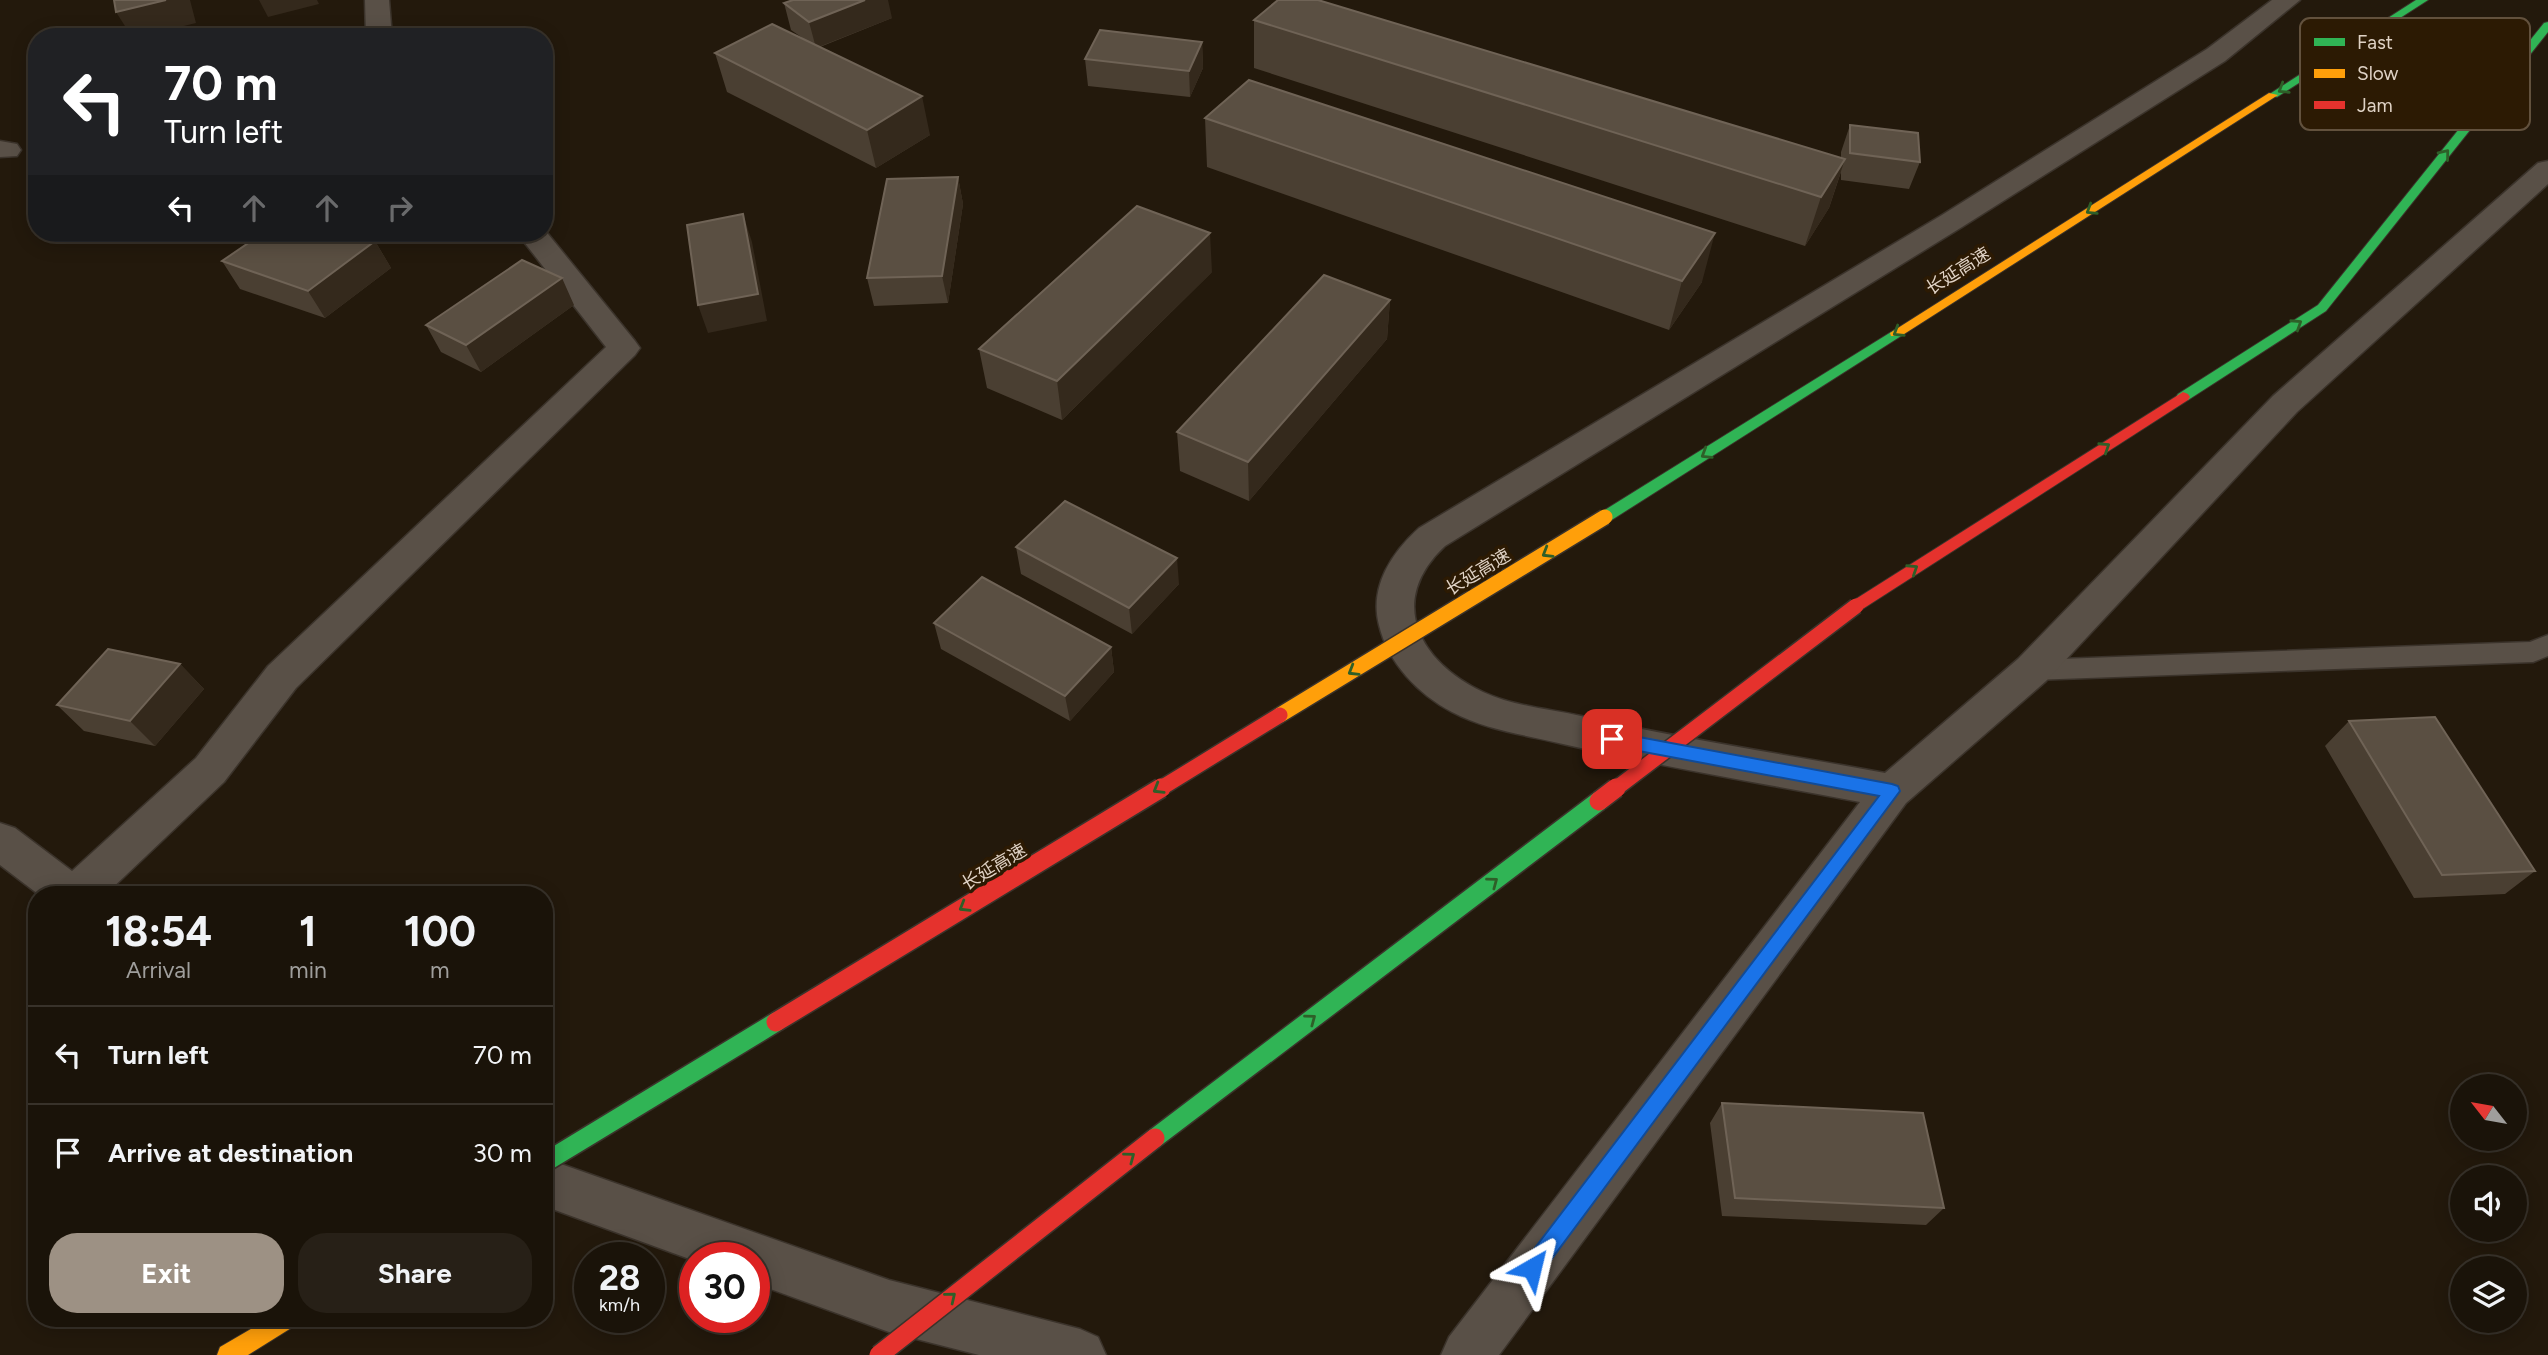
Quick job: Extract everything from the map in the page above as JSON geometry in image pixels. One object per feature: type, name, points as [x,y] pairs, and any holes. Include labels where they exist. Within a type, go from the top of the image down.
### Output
[{"type":"highway","name":"长延高速","points":[[2395,18],[2423,0]]},
{"type":"highway","points":[[2530,48],[2548,25]]},
{"type":"highway","name":"长延高速","points":[[553,1158],[1605,517],[2300,78]]},
{"type":"highway","points":[[878,1355],[1049,1219],[1856,606],[2322,308],[2464,130]]},
{"type":"highway","points":[[228,1355],[274,1327]]},
{"type":"street","points":[[377,0],[379,28]]},
{"type":"street","points":[[1892,791],[1586,734],[1487,710],[1458,697],[1434,681],[1415,662],[1402,640],[1395,618],[1395,595],[1401,572],[1414,553],[1432,537],[1998,192],[2216,55],[2288,0]]},
{"type":"street","points":[[1467,1355],[1892,791],[2032,670],[2284,404],[2548,169]]},
{"type":"street","points":[[86,886],[210,770],[282,677],[624,348],[539,242]]},
{"type":"street","points":[[0,841],[59,886]]},
{"type":"street","points":[[553,1185],[889,1306],[1080,1355]]},
{"type":"lane","points":[[2032,670],[2533,652],[2548,645]]},
{"type":"building","points":[[114,0],[166,0],[116,12]]},
{"type":"building","points":[[793,0],[865,0],[809,22],[784,3]]},
{"type":"building","points":[[1278,0],[1318,0],[1845,159],[1821,197],[1254,20]]},
{"type":"building","points":[[772,24],[922,96],[867,130],[715,53]]},
{"type":"building","points":[[1100,30],[1202,42],[1189,71],[1085,59]]},
{"type":"building","points":[[1249,80],[1715,233],[1682,281],[1205,118]]},
{"type":"building","points":[[1850,125],[1918,133],[1920,162],[1850,153]]},
{"type":"building","points":[[958,177],[942,276],[867,278],[887,179]]},
{"type":"building","points":[[1137,206],[1210,233],[1057,381],[979,349]]},
{"type":"building","points":[[743,214],[758,294],[698,305],[687,225]]},
{"type":"building","points":[[250,242],[374,242],[308,291],[222,261]]},
{"type":"building","points":[[522,260],[562,278],[466,345],[426,325]]},
{"type":"building","points":[[1324,275],[1390,300],[1248,462],[1177,432]]},
{"type":"building","points":[[1065,501],[1177,558],[1129,608],[1016,547]]},
{"type":"building","points":[[982,577],[1111,647],[1065,696],[934,623]]},
{"type":"building","points":[[108,649],[180,664],[130,721],[57,705]]},
{"type":"building","points":[[2435,717],[2535,871],[2442,875],[2349,721]]},
{"type":"building","points":[[1722,1103],[1923,1113],[1944,1208],[1735,1198]]},
{"type":"traffic: fast","points":[[2395,18],[2423,0]]},
{"type":"traffic: fast","points":[[2530,48],[2548,25]]},
{"type":"traffic: fast","points":[[2273,95],[2300,78]]},
{"type":"traffic: fast","points":[[2183,397],[2322,308],[2464,130]]},
{"type":"traffic: fast","points":[[1605,517],[1896,333]]},
{"type":"traffic: fast","points":[[1155,1138],[1599,801]]},
{"type":"traffic: fast","points":[[553,1158],[776,1022]]},
{"type":"traffic: slow","points":[[1896,333],[2273,95]]},
{"type":"traffic: slow","points":[[1280,715],[1605,517]]},
{"type":"traffic: slow","points":[[228,1355],[274,1327]]},
{"type":"traffic: jam","points":[[1856,606],[2183,397]]},
{"type":"traffic: jam","points":[[1599,801],[1856,606]]},
{"type":"traffic: jam","points":[[776,1022],[1280,715]]},
{"type":"traffic: jam","points":[[879,1355],[1155,1138]]},
{"type":"route","points":[[1532,1268],[1892,791],[1612,739]]}]
